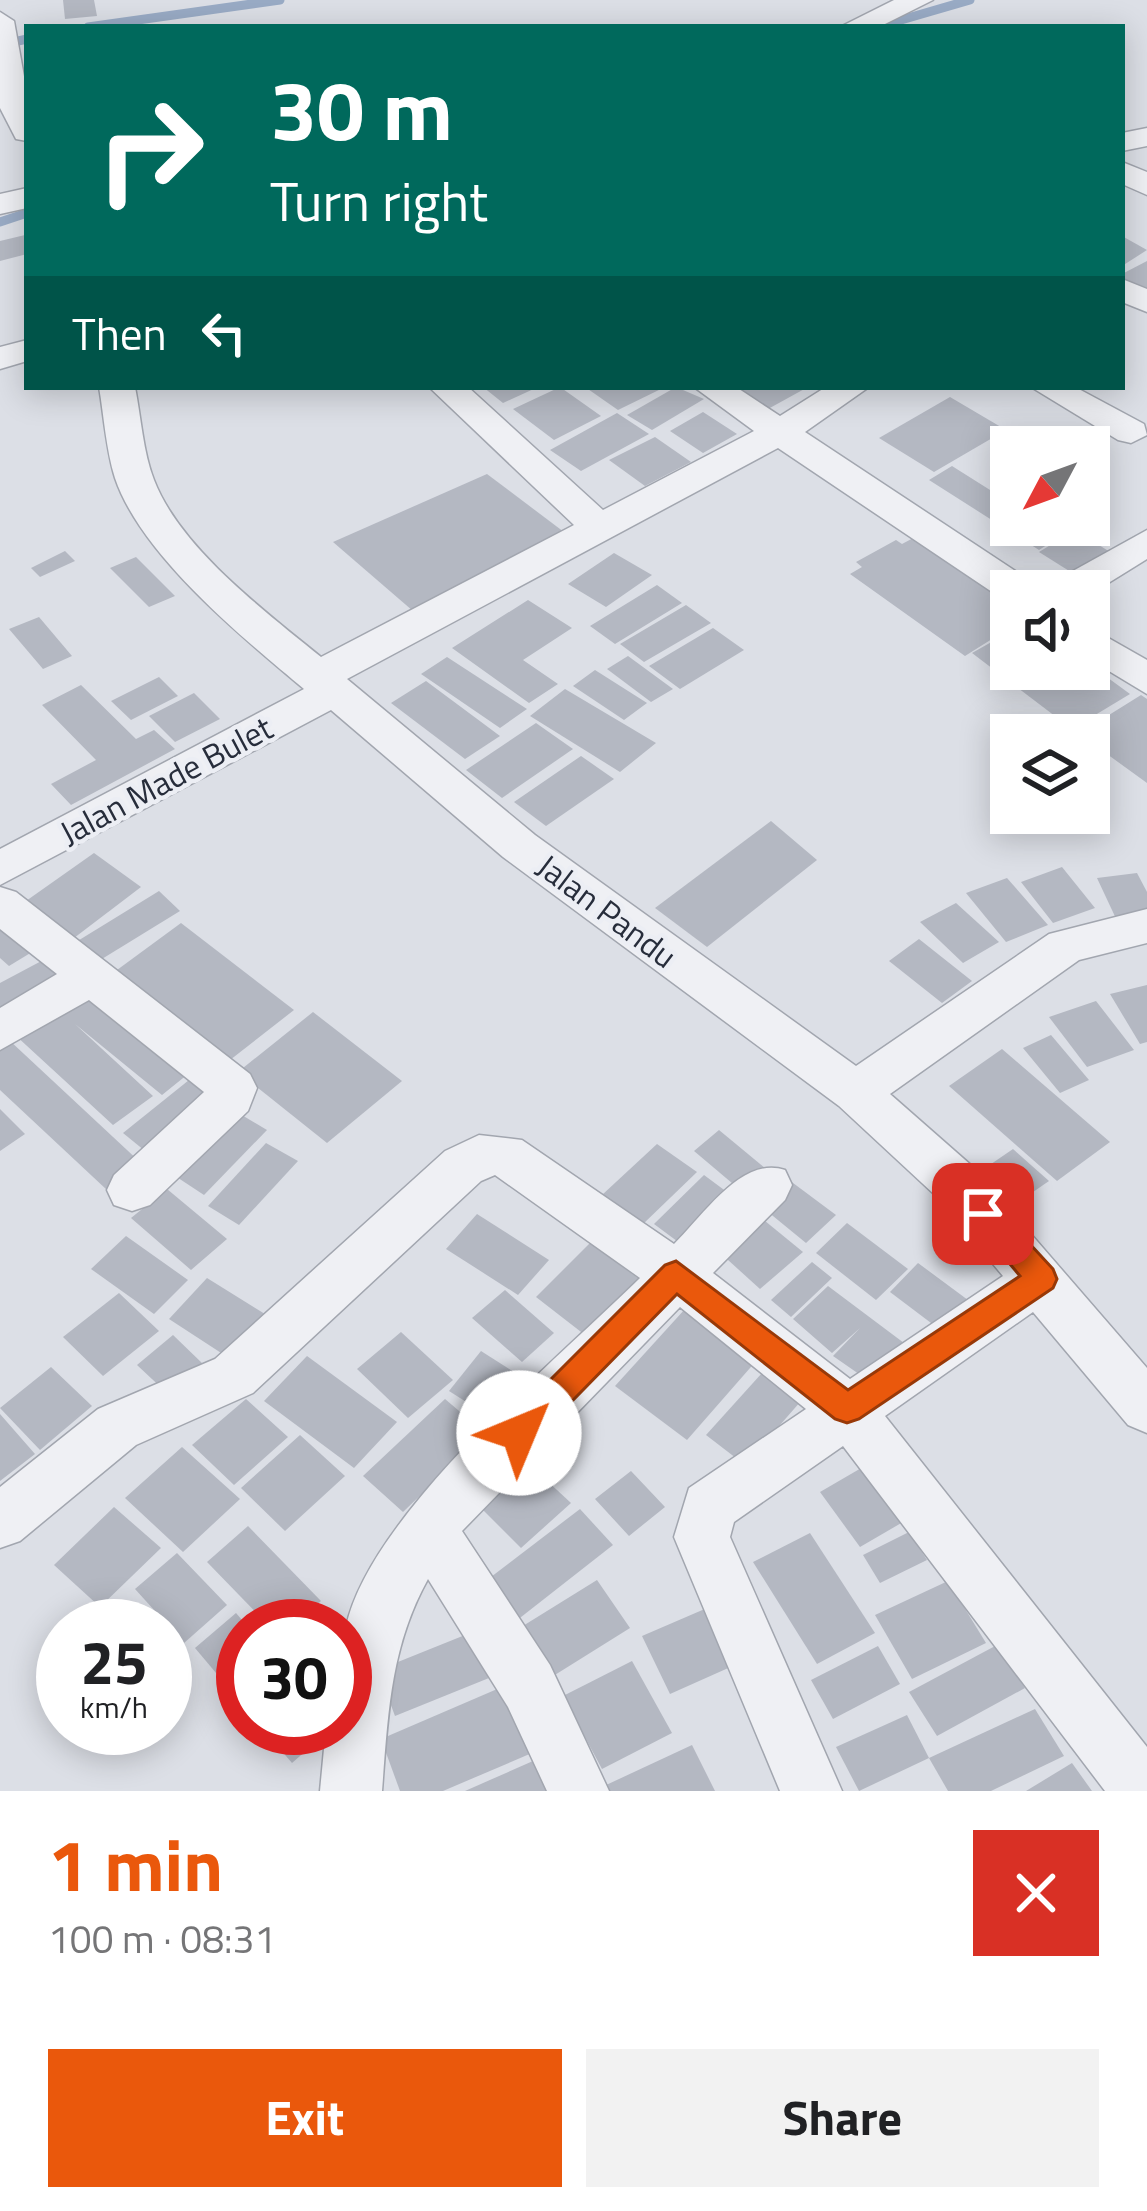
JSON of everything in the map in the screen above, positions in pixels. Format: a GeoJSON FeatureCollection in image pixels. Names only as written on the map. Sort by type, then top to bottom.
{"type":"FeatureCollection","features":[{"type":"Feature","properties":{"kind":"street"},"geometry":{"type":"LineString","coordinates":[[861,24],[919,0]]}},
{"type":"Feature","properties":{"kind":"street"},"geometry":{"type":"LineString","coordinates":[[0,21],[19,119]]}},
{"type":"Feature","properties":{"kind":"street","name":"Jalan Pandu"},"geometry":{"type":"LineString","coordinates":[[126,390],[134,478],[157,523],[238,609],[553,872],[856,1092],[954,1181],[1147,1408]]}},
{"type":"Feature","properties":{"kind":"street"},"geometry":{"type":"LineString","coordinates":[[450,390],[596,525]]}},
{"type":"Feature","properties":{"kind":"street"},"geometry":{"type":"LineString","coordinates":[[717,390],[990,572]]}},
{"type":"Feature","properties":{"kind":"street","name":"Jalan Made Bulet"},"geometry":{"type":"LineString","coordinates":[[0,868],[596,525],[780,432],[846,390]]}},
{"type":"Feature","properties":{"kind":"street"},"geometry":{"type":"LineString","coordinates":[[1054,390],[1131,432]]}},
{"type":"Feature","properties":{"kind":"street"},"geometry":{"type":"LineString","coordinates":[[1101,570],[1147,542]]}},
{"type":"Feature","properties":{"kind":"street"},"geometry":{"type":"LineString","coordinates":[[1110,654],[1147,680]]}},
{"type":"Feature","properties":{"kind":"street"},"geometry":{"type":"LineString","coordinates":[[0,904],[232,1088],[231,1097],[132,1190]]}},
{"type":"Feature","properties":{"kind":"street"},"geometry":{"type":"LineString","coordinates":[[856,1092],[1065,946],[1147,926]]}},
{"type":"Feature","properties":{"kind":"street"},"geometry":{"type":"LineString","coordinates":[[0,1030],[88,977]]}},
{"type":"Feature","properties":{"kind":"street"},"geometry":{"type":"LineString","coordinates":[[0,1522],[117,1427],[234,1376],[479,1155],[511,1157],[676,1274],[847,1408],[1143,1791]]}},
{"type":"Feature","properties":{"kind":"street"},"geometry":{"type":"LineString","coordinates":[[351,1791],[362,1669],[382,1604],[426,1528],[767,1185]]}},
{"type":"Feature","properties":{"kind":"street"},"geometry":{"type":"LineString","coordinates":[[811,1791],[702,1538],[709,1508],[718,1497],[847,1408],[1042,1279]]}},
{"type":"Feature","properties":{"kind":"street"},"geometry":{"type":"LineString","coordinates":[[426,1528],[521,1664],[551,1719],[578,1791]]}},
{"type":"Feature","properties":{"kind":"building"},"geometry":{"type":"Polygon","coordinates":[[[63,0],[94,0],[97,16],[65,19],[63,0]]]}},
{"type":"Feature","properties":{"kind":"building"},"geometry":{"type":"Polygon","coordinates":[[[24,235],[24,255],[0,261],[0,241],[24,235]]]}},
{"type":"Feature","properties":{"kind":"building"},"geometry":{"type":"Polygon","coordinates":[[[1125,238],[1147,250],[1125,264],[1125,238]]]}},
{"type":"Feature","properties":{"kind":"building"},"geometry":{"type":"Polygon","coordinates":[[[1147,261],[1147,295],[1125,283],[1125,272],[1147,261]]]}},
{"type":"Feature","properties":{"kind":"building"},"geometry":{"type":"Polygon","coordinates":[[[487,390],[531,390],[503,403],[487,390]]]}},
{"type":"Feature","properties":{"kind":"building"},"geometry":{"type":"Polygon","coordinates":[[[554,390],[564,390],[601,416],[554,440],[513,409],[554,390]]]}},
{"type":"Feature","properties":{"kind":"building"},"geometry":{"type":"Polygon","coordinates":[[[589,390],[659,390],[618,410],[589,390]]]}},
{"type":"Feature","properties":{"kind":"building"},"geometry":{"type":"Polygon","coordinates":[[[671,390],[704,399],[652,430],[627,415],[671,390]]]}},
{"type":"Feature","properties":{"kind":"building"},"geometry":{"type":"Polygon","coordinates":[[[739,390],[803,390],[768,409],[739,390]]]}},
{"type":"Feature","properties":{"kind":"building"},"geometry":{"type":"Polygon","coordinates":[[[950,397],[999,426],[990,426],[990,439],[934,472],[879,438],[950,397]]]}},
{"type":"Feature","properties":{"kind":"building"},"geometry":{"type":"Polygon","coordinates":[[[703,412],[737,434],[703,453],[670,431],[703,412]]]}},
{"type":"Feature","properties":{"kind":"building"},"geometry":{"type":"Polygon","coordinates":[[[617,413],[649,434],[581,471],[550,450],[617,413]]]}},
{"type":"Feature","properties":{"kind":"building"},"geometry":{"type":"Polygon","coordinates":[[[655,437],[691,462],[645,486],[609,460],[655,437]]]}},
{"type":"Feature","properties":{"kind":"building"},"geometry":{"type":"Polygon","coordinates":[[[952,466],[990,490],[990,519],[929,480],[952,466]]]}},
{"type":"Feature","properties":{"kind":"building"},"geometry":{"type":"Polygon","coordinates":[[[487,474],[564,532],[413,611],[333,542],[487,474]]]}},
{"type":"Feature","properties":{"kind":"building"},"geometry":{"type":"Polygon","coordinates":[[[917,536],[990,586],[990,640],[965,656],[850,574],[862,567],[856,562],[896,540],[902,544],[917,536]]]}},
{"type":"Feature","properties":{"kind":"building"},"geometry":{"type":"Polygon","coordinates":[[[1049,546],[1100,546],[1110,552],[1081,570],[1068,570],[1039,552],[1049,546]]]}},
{"type":"Feature","properties":{"kind":"building"},"geometry":{"type":"Polygon","coordinates":[[[65,551],[75,561],[40,577],[31,568],[65,551]]]}},
{"type":"Feature","properties":{"kind":"building"},"geometry":{"type":"Polygon","coordinates":[[[614,553],[652,575],[606,607],[568,584],[614,553]]]}},
{"type":"Feature","properties":{"kind":"building"},"geometry":{"type":"Polygon","coordinates":[[[136,557],[175,596],[149,607],[110,568],[136,557]]]}},
{"type":"Feature","properties":{"kind":"building"},"geometry":{"type":"Polygon","coordinates":[[[657,585],[682,603],[615,644],[590,626],[657,585]]]}},
{"type":"Feature","properties":{"kind":"building"},"geometry":{"type":"Polygon","coordinates":[[[528,600],[572,628],[523,660],[558,684],[529,703],[452,648],[528,600]]]}},
{"type":"Feature","properties":{"kind":"building"},"geometry":{"type":"Polygon","coordinates":[[[686,605],[711,623],[644,662],[620,644],[686,605]]]}},
{"type":"Feature","properties":{"kind":"building"},"geometry":{"type":"Polygon","coordinates":[[[39,617],[72,656],[43,669],[9,629],[39,617]]]}},
{"type":"Feature","properties":{"kind":"building"},"geometry":{"type":"Polygon","coordinates":[[[713,628],[744,650],[680,689],[649,666],[713,628]]]}},
{"type":"Feature","properties":{"kind":"building"},"geometry":{"type":"Polygon","coordinates":[[[990,643],[990,667],[972,653],[990,643]]]}},
{"type":"Feature","properties":{"kind":"building"},"geometry":{"type":"Polygon","coordinates":[[[628,656],[673,689],[651,702],[607,669],[628,656]]]}},
{"type":"Feature","properties":{"kind":"building"},"geometry":{"type":"Polygon","coordinates":[[[447,657],[527,709],[500,728],[421,674],[447,657]]]}},
{"type":"Feature","properties":{"kind":"building"},"geometry":{"type":"Polygon","coordinates":[[[595,670],[647,703],[624,720],[573,686],[595,670]]]}},
{"type":"Feature","properties":{"kind":"building"},"geometry":{"type":"Polygon","coordinates":[[[159,677],[178,696],[131,720],[111,701],[159,677]]]}},
{"type":"Feature","properties":{"kind":"building"},"geometry":{"type":"Polygon","coordinates":[[[1110,679],[1130,694],[1097,714],[1052,714],[1021,690],[1110,690],[1110,679]]]}},
{"type":"Feature","properties":{"kind":"building"},"geometry":{"type":"Polygon","coordinates":[[[426,681],[500,736],[465,759],[391,703],[426,681]]]}},
{"type":"Feature","properties":{"kind":"building"},"geometry":{"type":"Polygon","coordinates":[[[81,685],[136,739],[154,730],[175,749],[71,805],[51,784],[96,760],[42,705],[81,685]]]}},
{"type":"Feature","properties":{"kind":"building"},"geometry":{"type":"Polygon","coordinates":[[[565,689],[656,743],[620,772],[530,716],[565,689]]]}},
{"type":"Feature","properties":{"kind":"building"},"geometry":{"type":"Polygon","coordinates":[[[194,693],[220,719],[175,742],[149,716],[194,693]]]}},
{"type":"Feature","properties":{"kind":"building"},"geometry":{"type":"Polygon","coordinates":[[[1141,695],[1147,699],[1147,783],[1110,756],[1110,714],[1141,695]]]}},
{"type":"Feature","properties":{"kind":"building"},"geometry":{"type":"Polygon","coordinates":[[[536,723],[573,749],[502,798],[466,770],[536,723]]]}},
{"type":"Feature","properties":{"kind":"building"},"geometry":{"type":"Polygon","coordinates":[[[581,756],[614,779],[546,826],[514,802],[581,756]]]}},
{"type":"Feature","properties":{"kind":"building"},"geometry":{"type":"Polygon","coordinates":[[[771,821],[817,860],[707,947],[655,908],[771,821]]]}},
{"type":"Feature","properties":{"kind":"building"},"geometry":{"type":"Polygon","coordinates":[[[94,853],[141,887],[74,938],[26,901],[94,853]]]}},
{"type":"Feature","properties":{"kind":"building"},"geometry":{"type":"Polygon","coordinates":[[[1062,867],[1095,908],[1053,923],[1021,882],[1062,867]]]}},
{"type":"Feature","properties":{"kind":"building"},"geometry":{"type":"Polygon","coordinates":[[[1137,873],[1147,892],[1147,921],[1119,925],[1097,878],[1137,873]]]}},
{"type":"Feature","properties":{"kind":"building"},"geometry":{"type":"Polygon","coordinates":[[[1007,878],[1048,925],[1006,942],[966,893],[1007,878]]]}},
{"type":"Feature","properties":{"kind":"building"},"geometry":{"type":"Polygon","coordinates":[[[159,891],[180,911],[97,962],[76,942],[159,891]]]}},
{"type":"Feature","properties":{"kind":"building"},"geometry":{"type":"Polygon","coordinates":[[[956,903],[999,942],[963,963],[920,922],[956,903]]]}},
{"type":"Feature","properties":{"kind":"building"},"geometry":{"type":"Polygon","coordinates":[[[0,923],[32,952],[9,966],[0,958],[0,923]]]}},
{"type":"Feature","properties":{"kind":"building"},"geometry":{"type":"Polygon","coordinates":[[[181,923],[294,1010],[230,1060],[117,970],[181,923]]]}},
{"type":"Feature","properties":{"kind":"building"},"geometry":{"type":"Polygon","coordinates":[[[919,939],[972,981],[942,1003],[889,961],[919,939]]]}},
{"type":"Feature","properties":{"kind":"building"},"geometry":{"type":"Polygon","coordinates":[[[47,958],[68,984],[0,1021],[0,983],[47,958]]]}},
{"type":"Feature","properties":{"kind":"building"},"geometry":{"type":"Polygon","coordinates":[[[1147,985],[1147,1042],[1140,1044],[1110,994],[1147,985]]]}},
{"type":"Feature","properties":{"kind":"building"},"geometry":{"type":"Polygon","coordinates":[[[79,988],[188,1074],[162,1095],[75,1024],[153,1096],[113,1125],[14,1034],[79,988]]]}},
{"type":"Feature","properties":{"kind":"building"},"geometry":{"type":"Polygon","coordinates":[[[1096,1001],[1134,1050],[1087,1067],[1049,1017],[1096,1001]]]}},
{"type":"Feature","properties":{"kind":"building"},"geometry":{"type":"Polygon","coordinates":[[[313,1012],[402,1081],[327,1143],[238,1072],[313,1012]]]}},
{"type":"Feature","properties":{"kind":"building"},"geometry":{"type":"Polygon","coordinates":[[[1051,1035],[1089,1080],[1060,1093],[1023,1048],[1051,1035]]]}},
{"type":"Feature","properties":{"kind":"building"},"geometry":{"type":"Polygon","coordinates":[[[9,1040],[142,1164],[107,1190],[0,1090],[0,1047],[9,1040]]]}},
{"type":"Feature","properties":{"kind":"building"},"geometry":{"type":"Polygon","coordinates":[[[1002,1049],[1110,1142],[1057,1181],[949,1086],[1002,1049]]]}},
{"type":"Feature","properties":{"kind":"building"},"geometry":{"type":"Polygon","coordinates":[[[194,1076],[222,1097],[150,1155],[123,1133],[194,1076]]]}},
{"type":"Feature","properties":{"kind":"building"},"geometry":{"type":"Polygon","coordinates":[[[225,1105],[267,1130],[204,1195],[163,1168],[225,1105]]]}},
{"type":"Feature","properties":{"kind":"building"},"geometry":{"type":"Polygon","coordinates":[[[0,1109],[25,1134],[0,1151],[0,1109]]]}},
{"type":"Feature","properties":{"kind":"building"},"geometry":{"type":"Polygon","coordinates":[[[719,1130],[771,1173],[745,1194],[694,1151],[719,1130]]]}},
{"type":"Feature","properties":{"kind":"building"},"geometry":{"type":"Polygon","coordinates":[[[266,1143],[298,1161],[239,1225],[208,1206],[266,1143]]]}},
{"type":"Feature","properties":{"kind":"building"},"geometry":{"type":"Polygon","coordinates":[[[657,1144],[697,1172],[642,1225],[602,1195],[657,1144]]]}},
{"type":"Feature","properties":{"kind":"building"},"geometry":{"type":"Polygon","coordinates":[[[1013,1149],[1049,1181],[1010,1208],[975,1175],[1013,1149]]]}},
{"type":"Feature","properties":{"kind":"building"},"geometry":{"type":"Polygon","coordinates":[[[704,1175],[739,1201],[689,1250],[654,1224],[704,1175]]]}},
{"type":"Feature","properties":{"kind":"building"},"geometry":{"type":"Polygon","coordinates":[[[785,1177],[836,1215],[806,1243],[757,1203],[785,1177]]]}},
{"type":"Feature","properties":{"kind":"building"},"geometry":{"type":"Polygon","coordinates":[[[167,1189],[227,1239],[191,1270],[131,1218],[167,1189]]]}},
{"type":"Feature","properties":{"kind":"building"},"geometry":{"type":"Polygon","coordinates":[[[477,1214],[549,1260],[518,1295],[446,1249],[477,1214]]]}},
{"type":"Feature","properties":{"kind":"building"},"geometry":{"type":"Polygon","coordinates":[[[759,1216],[803,1252],[760,1289],[717,1250],[759,1216]]]}},
{"type":"Feature","properties":{"kind":"building"},"geometry":{"type":"Polygon","coordinates":[[[847,1223],[908,1269],[876,1300],[816,1253],[847,1223]]]}},
{"type":"Feature","properties":{"kind":"building"},"geometry":{"type":"Polygon","coordinates":[[[126,1236],[188,1280],[154,1314],[91,1269],[126,1236]]]}},
{"type":"Feature","properties":{"kind":"building"},"geometry":{"type":"Polygon","coordinates":[[[590,1243],[639,1279],[585,1335],[536,1297],[590,1243]]]}},
{"type":"Feature","properties":{"kind":"building"},"geometry":{"type":"Polygon","coordinates":[[[812,1262],[832,1278],[791,1317],[771,1300],[812,1262]]]}},
{"type":"Feature","properties":{"kind":"building"},"geometry":{"type":"Polygon","coordinates":[[[918,1263],[972,1303],[943,1332],[890,1292],[918,1263]]]}},
{"type":"Feature","properties":{"kind":"building"},"geometry":{"type":"Polygon","coordinates":[[[207,1278],[273,1319],[235,1362],[169,1319],[207,1278]]]}},
{"type":"Feature","properties":{"kind":"building"},"geometry":{"type":"Polygon","coordinates":[[[828,1286],[908,1346],[869,1381],[833,1356],[860,1328],[832,1353],[793,1319],[828,1286]]]}},
{"type":"Feature","properties":{"kind":"building"},"geometry":{"type":"Polygon","coordinates":[[[505,1290],[554,1333],[522,1362],[472,1318],[505,1290]]]}},
{"type":"Feature","properties":{"kind":"building"},"geometry":{"type":"Polygon","coordinates":[[[119,1293],[159,1331],[103,1376],[63,1337],[119,1293]]]}},
{"type":"Feature","properties":{"kind":"building"},"geometry":{"type":"Polygon","coordinates":[[[685,1309],[757,1360],[687,1440],[615,1386],[685,1309]]]}},
{"type":"Feature","properties":{"kind":"building"},"geometry":{"type":"Polygon","coordinates":[[[401,1332],[453,1380],[408,1418],[357,1369],[401,1332]]]}},
{"type":"Feature","properties":{"kind":"building"},"geometry":{"type":"Polygon","coordinates":[[[173,1335],[203,1364],[168,1394],[137,1365],[173,1335]]]}},
{"type":"Feature","properties":{"kind":"building"},"geometry":{"type":"Polygon","coordinates":[[[481,1351],[533,1384],[501,1424],[449,1391],[481,1351]]]}},
{"type":"Feature","properties":{"kind":"building"},"geometry":{"type":"Polygon","coordinates":[[[307,1356],[397,1422],[354,1468],[264,1401],[307,1356]]]}},
{"type":"Feature","properties":{"kind":"building"},"geometry":{"type":"Polygon","coordinates":[[[51,1367],[92,1406],[40,1450],[0,1408],[51,1367]]]}},
{"type":"Feature","properties":{"kind":"building"},"geometry":{"type":"Polygon","coordinates":[[[762,1373],[801,1401],[745,1465],[706,1435],[762,1373]]]}},
{"type":"Feature","properties":{"kind":"building"},"geometry":{"type":"Polygon","coordinates":[[[246,1399],[288,1437],[234,1485],[192,1445],[246,1399]]]}},
{"type":"Feature","properties":{"kind":"building"},"geometry":{"type":"Polygon","coordinates":[[[445,1399],[485,1433],[403,1512],[363,1476],[445,1399]]]}},
{"type":"Feature","properties":{"kind":"building"},"geometry":{"type":"Polygon","coordinates":[[[0,1414],[35,1454],[0,1481],[0,1414]]]}},
{"type":"Feature","properties":{"kind":"building"},"geometry":{"type":"Polygon","coordinates":[[[300,1435],[345,1476],[285,1531],[241,1488],[300,1435]]]}},
{"type":"Feature","properties":{"kind":"building"},"geometry":{"type":"Polygon","coordinates":[[[182,1447],[240,1499],[183,1552],[125,1498],[182,1447]]]}},
{"type":"Feature","properties":{"kind":"building"},"geometry":{"type":"Polygon","coordinates":[[[530,1465],[571,1503],[521,1548],[481,1508],[530,1465]]]}},
{"type":"Feature","properties":{"kind":"building"},"geometry":{"type":"Polygon","coordinates":[[[863,1467],[903,1522],[860,1547],[820,1492],[863,1467]]]}},
{"type":"Feature","properties":{"kind":"building"},"geometry":{"type":"Polygon","coordinates":[[[631,1471],[665,1507],[629,1536],[595,1499],[631,1471]]]}},
{"type":"Feature","properties":{"kind":"building"},"geometry":{"type":"Polygon","coordinates":[[[114,1507],[161,1548],[108,1599],[91,1599],[54,1565],[114,1507]]]}},
{"type":"Feature","properties":{"kind":"building"},"geometry":{"type":"Polygon","coordinates":[[[580,1509],[613,1545],[516,1621],[483,1583],[580,1509]]]}},
{"type":"Feature","properties":{"kind":"building"},"geometry":{"type":"Polygon","coordinates":[[[248,1526],[319,1599],[243,1599],[207,1562],[248,1526]]]}},
{"type":"Feature","properties":{"kind":"building"},"geometry":{"type":"Polygon","coordinates":[[[909,1532],[927,1560],[880,1583],[863,1555],[909,1532]]]}},
{"type":"Feature","properties":{"kind":"building"},"geometry":{"type":"Polygon","coordinates":[[[810,1533],[875,1633],[817,1664],[753,1562],[810,1533]]]}},
{"type":"Feature","properties":{"kind":"building"},"geometry":{"type":"Polygon","coordinates":[[[177,1553],[221,1599],[216,1599],[216,1615],[192,1636],[192,1599],[144,1599],[135,1589],[177,1553]]]}},
{"type":"Feature","properties":{"kind":"building"},"geometry":{"type":"Polygon","coordinates":[[[597,1580],[630,1628],[550,1678],[518,1629],[597,1580]]]}},
{"type":"Feature","properties":{"kind":"building"},"geometry":{"type":"Polygon","coordinates":[[[948,1581],[986,1643],[912,1679],[875,1615],[948,1581]]]}},
{"type":"Feature","properties":{"kind":"building"},"geometry":{"type":"Polygon","coordinates":[[[707,1608],[735,1665],[670,1694],[642,1636],[707,1608]]]}},
{"type":"Feature","properties":{"kind":"building"},"geometry":{"type":"Polygon","coordinates":[[[216,1630],[216,1673],[195,1648],[216,1630]]]}},
{"type":"Feature","properties":{"kind":"building"},"geometry":{"type":"Polygon","coordinates":[[[470,1633],[489,1678],[395,1716],[378,1670],[470,1633]]]}},
{"type":"Feature","properties":{"kind":"building"},"geometry":{"type":"Polygon","coordinates":[[[997,1645],[1025,1688],[937,1736],[909,1692],[997,1645]]]}},
{"type":"Feature","properties":{"kind":"building"},"geometry":{"type":"Polygon","coordinates":[[[878,1646],[900,1684],[833,1719],[811,1680],[878,1646]]]}},
{"type":"Feature","properties":{"kind":"building"},"geometry":{"type":"Polygon","coordinates":[[[632,1661],[672,1733],[602,1769],[563,1696],[632,1661]]]}},
{"type":"Feature","properties":{"kind":"building"},"geometry":{"type":"Polygon","coordinates":[[[511,1683],[539,1750],[443,1791],[400,1791],[381,1739],[511,1683]]]}},
{"type":"Feature","properties":{"kind":"building"},"geometry":{"type":"Polygon","coordinates":[[[1035,1709],[1064,1756],[991,1791],[948,1791],[929,1758],[1035,1709]]]}},
{"type":"Feature","properties":{"kind":"building"},"geometry":{"type":"Polygon","coordinates":[[[907,1715],[929,1758],[859,1791],[836,1747],[907,1715]]]}},
{"type":"Feature","properties":{"kind":"building"},"geometry":{"type":"Polygon","coordinates":[[[692,1745],[715,1791],[606,1791],[604,1786],[692,1745]]]}},
{"type":"Feature","properties":{"kind":"building"},"geometry":{"type":"Polygon","coordinates":[[[533,1761],[546,1791],[465,1791],[533,1761]]]}},
{"type":"Feature","properties":{"kind":"building"},"geometry":{"type":"Polygon","coordinates":[[[1072,1763],[1092,1791],[1026,1791],[1072,1763]]]}},
{"type":"Feature","properties":{"kind":"waterway"},"geometry":{"type":"LineString","coordinates":[[109,24],[280,0]]}},
{"type":"Feature","properties":{"kind":"waterway"},"geometry":{"type":"LineString","coordinates":[[887,24],[970,0]]}},
{"type":"Feature","properties":{"kind":"waterway"},"geometry":{"type":"LineString","coordinates":[[0,45],[24,40]]}},
{"type":"Feature","properties":{"kind":"waterway"},"geometry":{"type":"LineString","coordinates":[[0,222],[24,214]]}},
{"type":"Feature","properties":{"kind":"route"},"geometry":{"type":"LineString","coordinates":[[519,1433],[676,1274],[847,1408],[1042,1279],[983,1214]]}}]}
